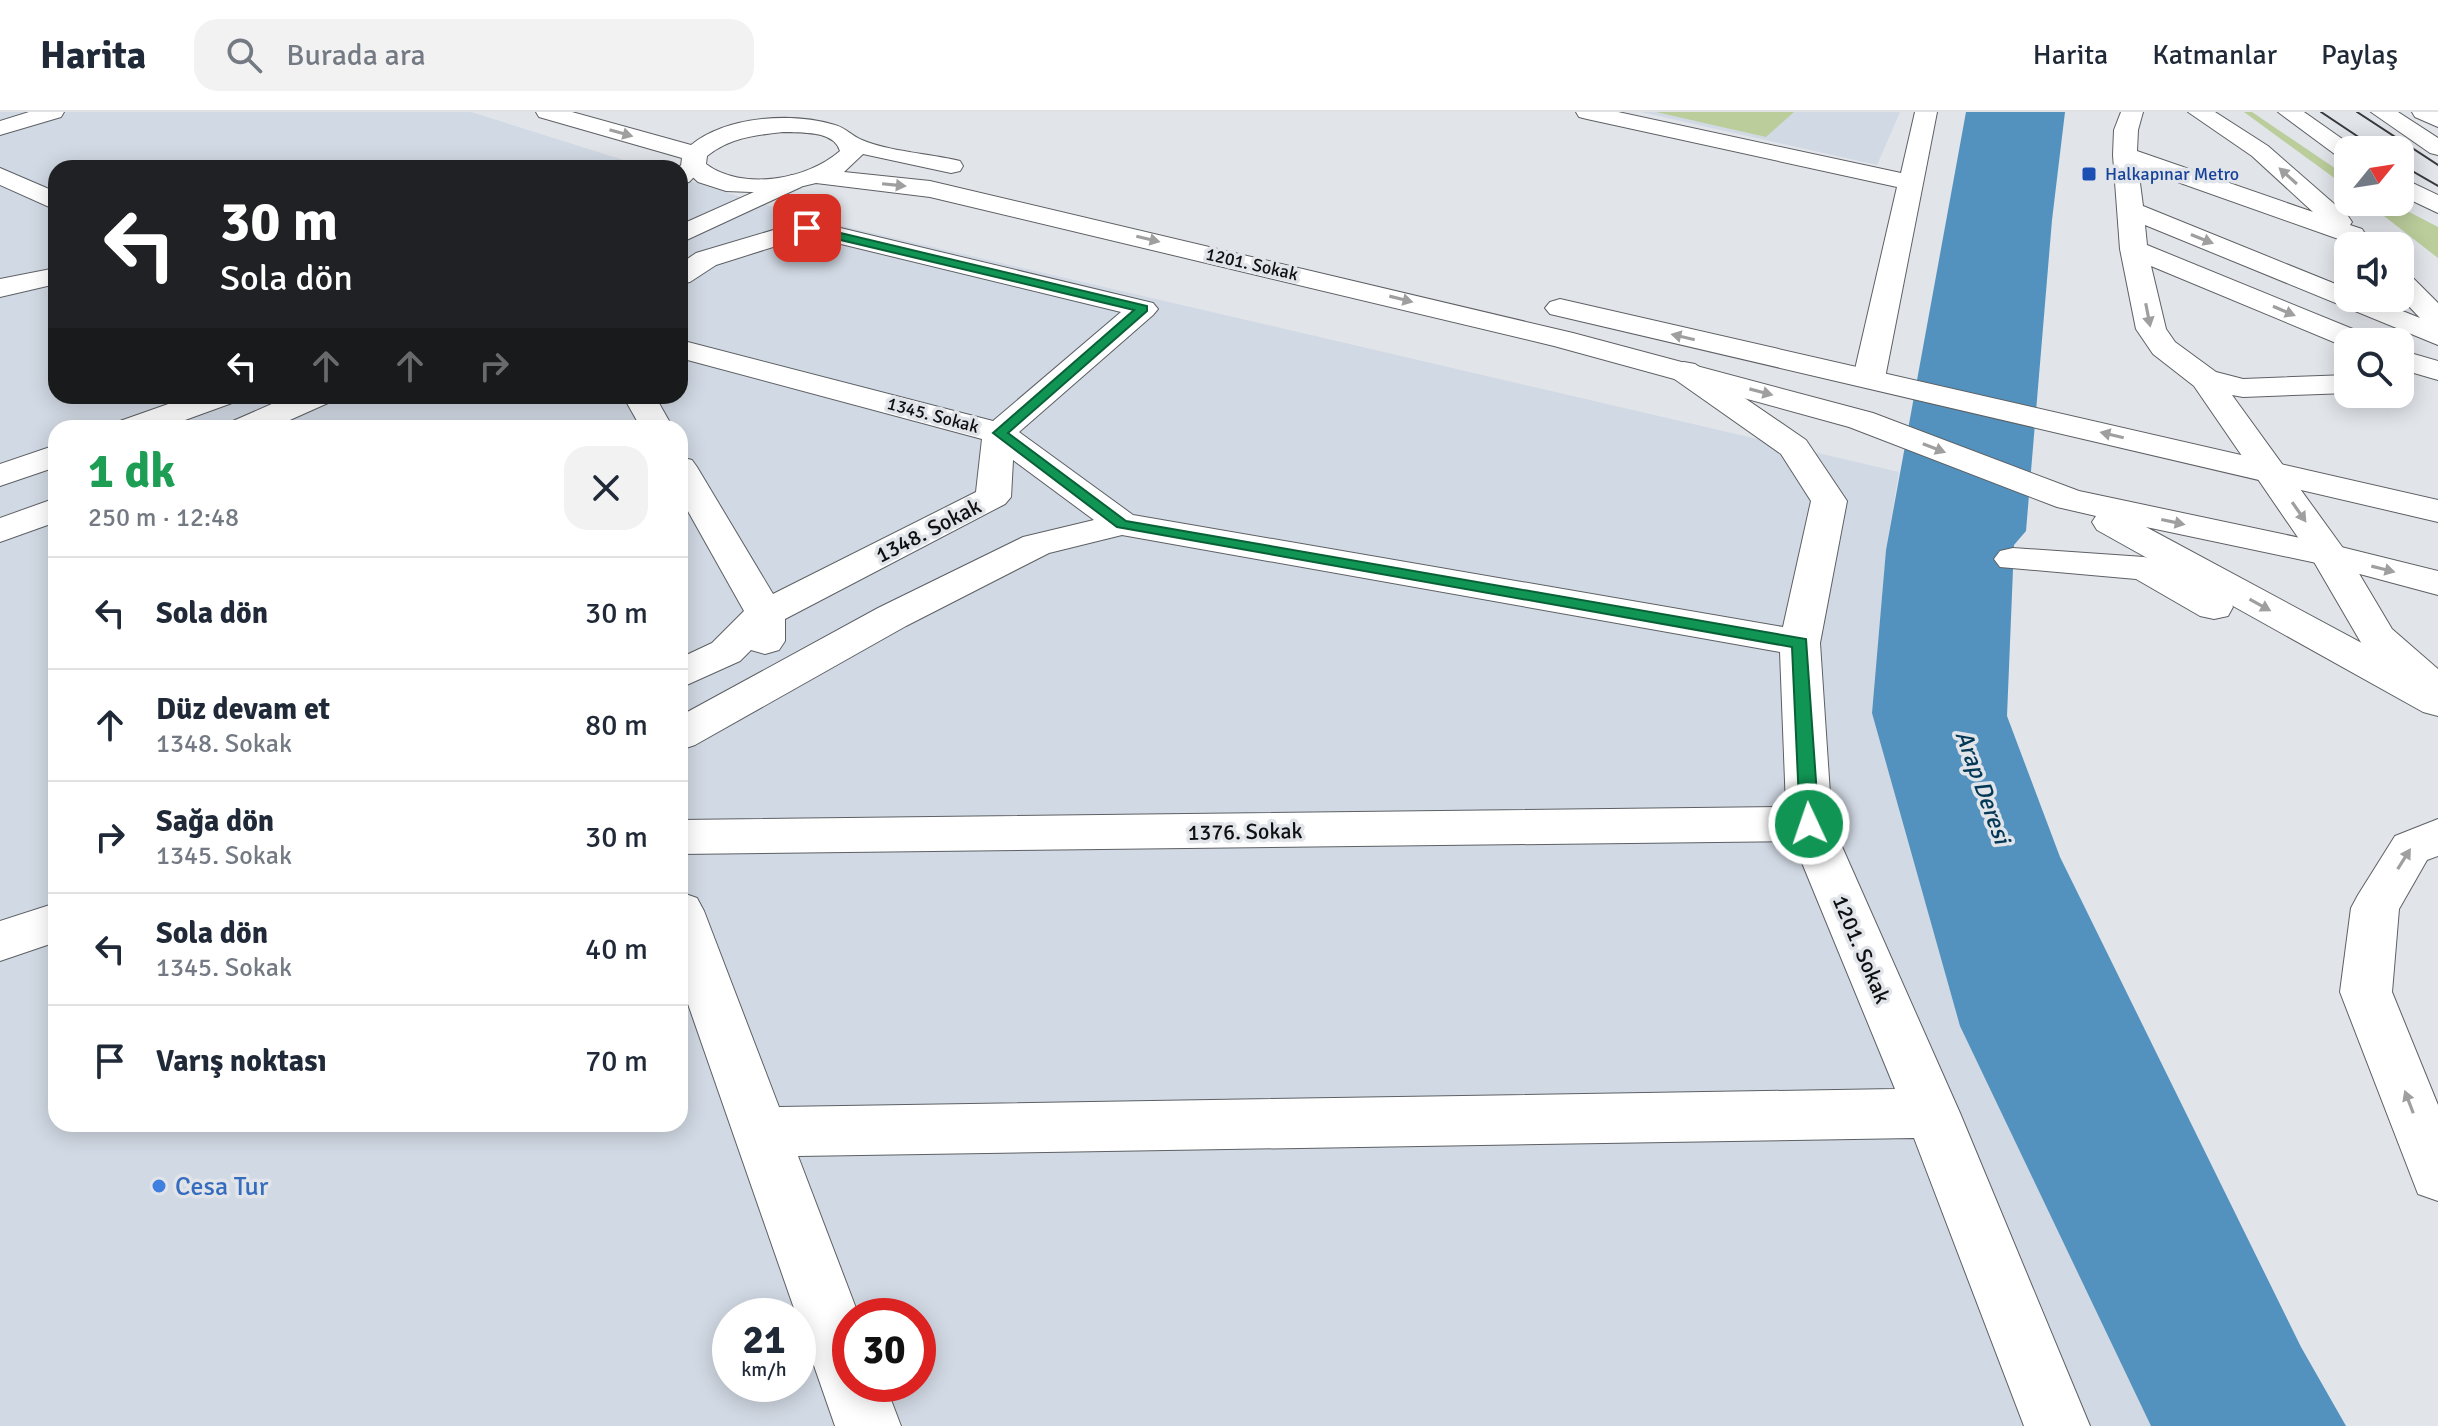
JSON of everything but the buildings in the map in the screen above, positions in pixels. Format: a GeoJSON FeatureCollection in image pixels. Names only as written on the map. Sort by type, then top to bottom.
{"type":"FeatureCollection","features":[{"type":"Feature","properties":{"kind":"street"},"geometry":{"type":"LineString","coordinates":[[0,128],[53,112]]}},
{"type":"Feature","properties":{"kind":"street","name":"1201. Sokak"},"geometry":{"type":"LineString","coordinates":[[547,112],[673,160]]}},
{"type":"Feature","properties":{"kind":"street"},"geometry":{"type":"LineString","coordinates":[[716,112],[757,128]]}},
{"type":"Feature","properties":{"kind":"street"},"geometry":{"type":"LineString","coordinates":[[1587,112],[1911,183]]}},
{"type":"Feature","properties":{"kind":"street"},"geometry":{"type":"LineString","coordinates":[[1869,378],[1926,112]]}},
{"type":"Feature","properties":{"kind":"street"},"geometry":{"type":"LineString","coordinates":[[2199,112],[2251,145],[2350,232]]}},
{"type":"Feature","properties":{"kind":"street"},"geometry":{"type":"LineString","coordinates":[[2289,112],[2334,144]]}},
{"type":"Feature","properties":{"kind":"street"},"geometry":{"type":"LineString","coordinates":[[2382,112],[2435,137]]}},
{"type":"Feature","properties":{"kind":"street"},"geometry":{"type":"LineString","coordinates":[[2423,112],[2435,137]]}},
{"type":"Feature","properties":{"kind":"street"},"geometry":{"type":"LineString","coordinates":[[2251,145],[2201,124],[2146,117],[2125,155],[2134,249],[2151,329],[2164,348],[2205,379],[2329,555],[2377,637],[2438,692]]}},
{"type":"Feature","properties":{"kind":"street"},"geometry":{"type":"LineString","coordinates":[[689,166],[718,138],[757,128],[808,126],[829,129],[844,136],[852,145],[983,172]]}},
{"type":"Feature","properties":{"kind":"street"},"geometry":{"type":"LineString","coordinates":[[688,231],[846,161],[852,153],[852,145]]}},
{"type":"Feature","properties":{"kind":"street"},"geometry":{"type":"LineString","coordinates":[[2125,155],[2337,232]]}},
{"type":"Feature","properties":{"kind":"street","name":"1201. Sokak"},"geometry":{"type":"LineString","coordinates":[[689,166],[701,175],[728,183],[764,185],[804,179],[945,192],[1326,281],[1684,371],[1861,420],[2069,500],[2329,555],[2438,583]]}},
{"type":"Feature","properties":{"kind":"street"},"geometry":{"type":"LineString","coordinates":[[0,175],[48,198]]}},
{"type":"Feature","properties":{"kind":"street"},"geometry":{"type":"LineString","coordinates":[[2414,192],[2438,205]]}},
{"type":"Feature","properties":{"kind":"street"},"geometry":{"type":"LineString","coordinates":[[2129,197],[2185,205]]}},
{"type":"Feature","properties":{"kind":"street"},"geometry":{"type":"LineString","coordinates":[[2129,197],[2438,336]]}},
{"type":"Feature","properties":{"kind":"street","name":"1345. Sokak"},"geometry":{"type":"LineString","coordinates":[[688,271],[706,259],[807,228],[1143,309],[999,433],[688,351]]}},
{"type":"Feature","properties":{"kind":"street"},"geometry":{"type":"LineString","coordinates":[[2134,249],[2334,332]]}},
{"type":"Feature","properties":{"kind":"street"},"geometry":{"type":"LineString","coordinates":[[0,288],[48,278]]}},
{"type":"Feature","properties":{"kind":"street"},"geometry":{"type":"LineString","coordinates":[[2414,297],[2438,320]]}},
{"type":"Feature","properties":{"kind":"street"},"geometry":{"type":"LineString","coordinates":[[1540,304],[2438,511]]}},
{"type":"Feature","properties":{"kind":"street"},"geometry":{"type":"LineString","coordinates":[[2414,365],[2438,374]]}},
{"type":"Feature","properties":{"kind":"street","name":"1201. Sokak"},"geometry":{"type":"LineString","coordinates":[[1684,371],[1794,447],[1829,501],[1800,643],[1809,824],[1932,1113],[2057,1426]]}},
{"type":"Feature","properties":{"kind":"street"},"geometry":{"type":"LineString","coordinates":[[2414,378],[2438,374]]}},
{"type":"Feature","properties":{"kind":"street"},"geometry":{"type":"LineString","coordinates":[[2205,379],[2243,388],[2334,385]]}},
{"type":"Feature","properties":{"kind":"street"},"geometry":{"type":"LineString","coordinates":[[154,420],[199,404]]}},
{"type":"Feature","properties":{"kind":"street"},"geometry":{"type":"LineString","coordinates":[[263,420],[299,404]]}},
{"type":"Feature","properties":{"kind":"street"},"geometry":{"type":"LineString","coordinates":[[999,433],[1122,524]]}},
{"type":"Feature","properties":{"kind":"street","name":"1348. Sokak"},"geometry":{"type":"LineString","coordinates":[[688,671],[726,652],[765,613],[993,497],[999,433]]}},
{"type":"Feature","properties":{"kind":"street"},"geometry":{"type":"LineString","coordinates":[[0,476],[48,458]]}},
{"type":"Feature","properties":{"kind":"street"},"geometry":{"type":"LineString","coordinates":[[688,481],[765,613],[765,688]]}},
{"type":"Feature","properties":{"kind":"street"},"geometry":{"type":"LineString","coordinates":[[2069,500],[2438,702]]}},
{"type":"Feature","properties":{"kind":"street"},"geometry":{"type":"LineString","coordinates":[[0,531],[48,512]]}},
{"type":"Feature","properties":{"kind":"street"},"geometry":{"type":"LineString","coordinates":[[688,731],[892,617],[1036,545],[1122,524],[1800,643]]}},
{"type":"Feature","properties":{"kind":"street"},"geometry":{"type":"LineString","coordinates":[[2013,559],[2144,568],[2214,607]]}},
{"type":"Feature","properties":{"kind":"street","name":"1376. Sokak"},"geometry":{"type":"LineString","coordinates":[[688,837],[1809,824]]}},
{"type":"Feature","properties":{"kind":"street"},"geometry":{"type":"LineString","coordinates":[[2438,836],[2411,848],[2375,908],[2366,992],[2438,1175]]}},
{"type":"Feature","properties":{"kind":"street"},"geometry":{"type":"LineString","coordinates":[[0,941],[48,925]]}},
{"type":"Feature","properties":{"kind":"street"},"geometry":{"type":"LineString","coordinates":[[688,933],[832,1327]]}},
{"type":"Feature","properties":{"kind":"street"},"geometry":{"type":"LineString","coordinates":[[762,1132],[1932,1113]]}},
{"type":"Feature","properties":{"kind":"street"},"geometry":{"type":"LineString","coordinates":[[859,1402],[868,1426]]}},
{"type":"Feature","properties":{"kind":"shaded area"},"geometry":{"type":"Polygon","coordinates":[[[0,112],[471,112],[624,160],[48,160],[48,404],[688,404],[688,180],[808,218],[1899,472],[1886,550],[1872,713],[2120,1359],[2151,1426],[0,1426],[0,112]]]}},
{"type":"Feature","properties":{"kind":"shaded area"},"geometry":{"type":"Polygon","coordinates":[[[1641,112],[1900,112],[1877,165],[1641,112]]]}},
{"type":"Feature","properties":{"kind":"green space"},"geometry":{"type":"Polygon","coordinates":[[[1656,112],[1794,112],[1766,137],[1656,112]]]}},
{"type":"Feature","properties":{"kind":"green space"},"geometry":{"type":"Polygon","coordinates":[[[2244,112],[2252,112],[2334,168],[2334,178],[2244,112]]]}},
{"type":"Feature","properties":{"kind":"green space"},"geometry":{"type":"Polygon","coordinates":[[[2414,214],[2438,227],[2438,258],[2414,239],[2414,232],[2405,232],[2384,216],[2414,214]]]}},
{"type":"Feature","properties":{"kind":"water","name":"Arap Deresi"},"geometry":{"type":"Polygon","coordinates":[[[1966,112],[2065,112],[2052,220],[2026,531],[2014,545],[2007,716],[2060,857],[2301,1347],[2346,1426],[2151,1426],[1960,1026],[1872,713],[1886,550],[1966,112]]]}},
{"type":"Feature","properties":{"kind":"tram line"},"geometry":{"type":"LineString","coordinates":[[2321,112],[2357,136]]}},
{"type":"Feature","properties":{"kind":"tram line"},"geometry":{"type":"LineString","coordinates":[[2357,112],[2438,165]]}},
{"type":"Feature","properties":{"kind":"tram line"},"geometry":{"type":"LineString","coordinates":[[2414,172],[2438,186]]}},
{"type":"Feature","properties":{"kind":"place","name":"Halkapınar Metro"},"geometry":{"type":"Point","coordinates":[2089,174]}},
{"type":"Feature","properties":{"kind":"place","name":"Cesa Tur"},"geometry":{"type":"Point","coordinates":[159,1186]}},
{"type":"Feature","properties":{"kind":"route"},"geometry":{"type":"LineString","coordinates":[[807,228],[1143,309],[999,433],[1122,524],[1800,643],[1809,824]]}}]}
